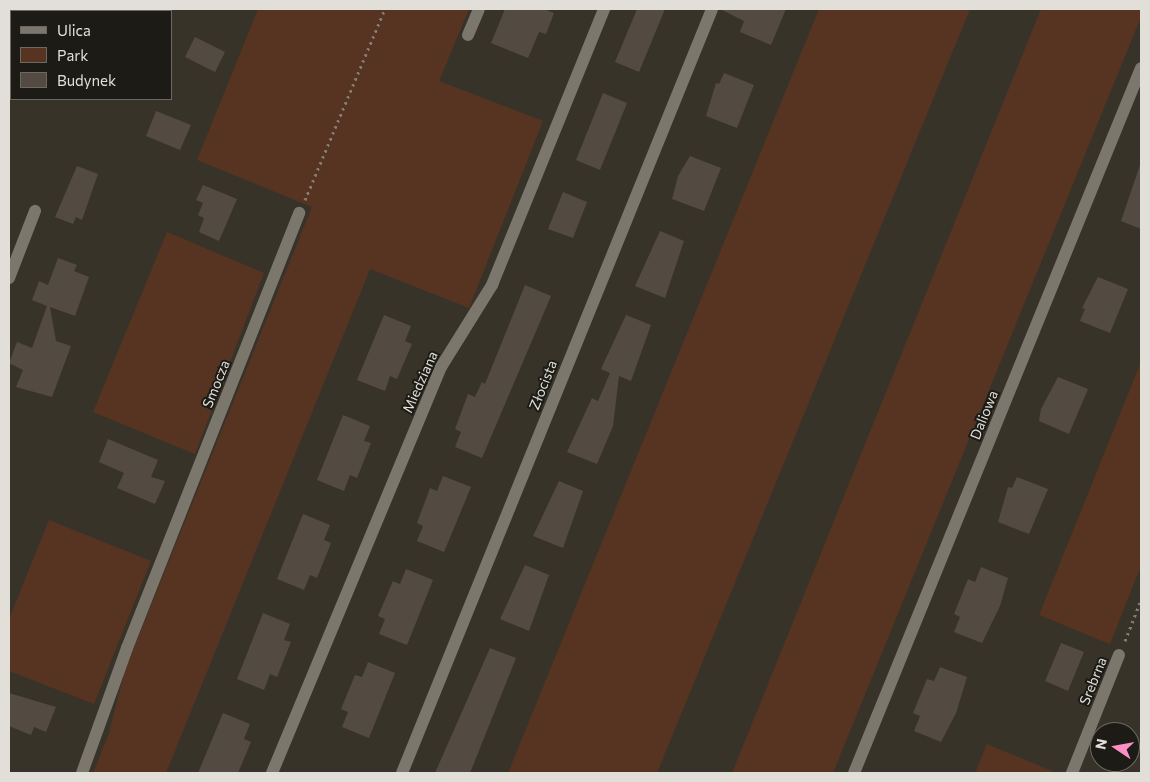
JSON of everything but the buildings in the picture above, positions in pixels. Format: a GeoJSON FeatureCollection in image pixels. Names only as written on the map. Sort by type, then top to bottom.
{"type":"FeatureCollection","features":[{"type":"Feature","properties":{"kind":"street"},"geometry":{"type":"LineString","coordinates":[[468,35],[479,9]]}},
{"type":"Feature","properties":{"kind":"street","name":"Miedziana"},"geometry":{"type":"LineString","coordinates":[[272,773],[441,367],[492,285],[604,9]]}},
{"type":"Feature","properties":{"kind":"street","name":"Złocista"},"geometry":{"type":"LineString","coordinates":[[402,773],[712,9]]}},
{"type":"Feature","properties":{"kind":"street","name":"Daliowa"},"geometry":{"type":"LineString","coordinates":[[854,773],[1141,68]]}},
{"type":"Feature","properties":{"kind":"street"},"geometry":{"type":"LineString","coordinates":[[9,278],[35,211]]}},
{"type":"Feature","properties":{"kind":"street","name":"Smocza"},"geometry":{"type":"LineString","coordinates":[[82,773],[127,648],[299,212]]}},
{"type":"Feature","properties":{"kind":"street","name":"Srebrna"},"geometry":{"type":"LineString","coordinates":[[1072,773],[1119,655]]}},
{"type":"Feature","properties":{"kind":"path"},"geometry":{"type":"LineString","coordinates":[[299,212],[385,9]]}},
{"type":"Feature","properties":{"kind":"path","name":"Srebrna"},"geometry":{"type":"LineString","coordinates":[[1119,655],[1141,600]]}},
{"type":"Feature","properties":{"kind":"green space"},"geometry":{"type":"Polygon","coordinates":[[[258,9],[469,9],[439,81],[543,121],[469,308],[370,269],[166,773],[93,773],[109,733],[125,670],[312,207],[197,160],[258,9]]]}},
{"type":"Feature","properties":{"kind":"green space"},"geometry":{"type":"Polygon","coordinates":[[[819,9],[970,9],[657,773],[508,773],[819,9]]]}},
{"type":"Feature","properties":{"kind":"green space"},"geometry":{"type":"Polygon","coordinates":[[[1041,9],[1141,9],[1141,17],[833,773],[732,773],[1041,9]]]}},
{"type":"Feature","properties":{"kind":"green space"},"geometry":{"type":"Polygon","coordinates":[[[167,232],[264,273],[195,454],[93,412],[167,232]]]}},
{"type":"Feature","properties":{"kind":"green space"},"geometry":{"type":"Polygon","coordinates":[[[1141,362],[1141,566],[1110,644],[1039,615],[1141,362]]]}},
{"type":"Feature","properties":{"kind":"green space"},"geometry":{"type":"Polygon","coordinates":[[[49,520],[151,561],[94,704],[9,671],[9,619],[49,520]]]}},
{"type":"Feature","properties":{"kind":"green space"},"geometry":{"type":"Polygon","coordinates":[[[987,744],[1057,773],[975,773],[987,744]]]}}]}
